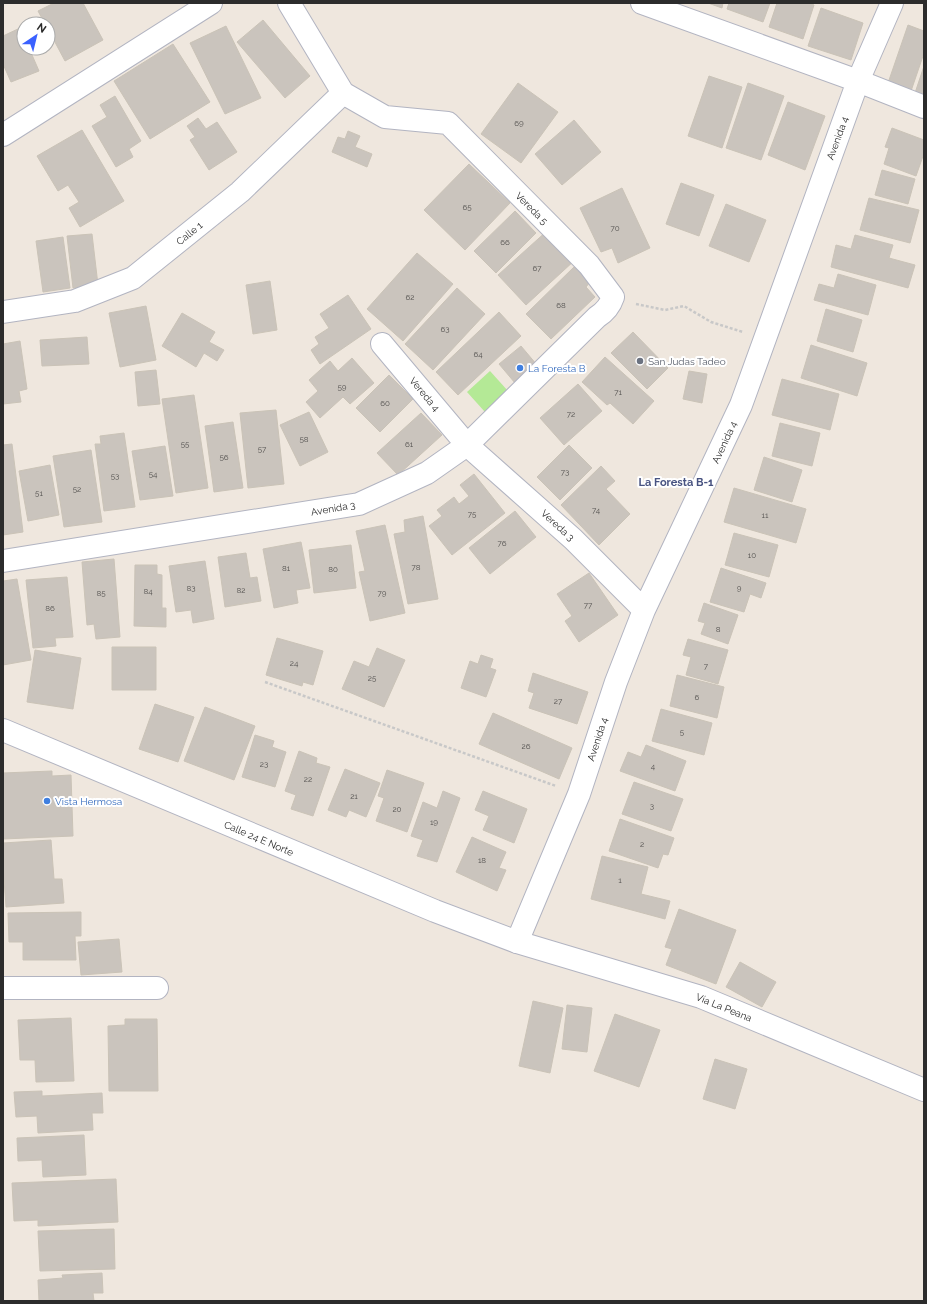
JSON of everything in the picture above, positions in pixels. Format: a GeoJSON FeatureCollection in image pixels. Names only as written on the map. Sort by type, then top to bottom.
{"type":"FeatureCollection","features":[{"type":"Feature","properties":{"kind":"street"},"geometry":{"type":"LineString","coordinates":[[3,135],[212,3]]}},
{"type":"Feature","properties":{"kind":"street"},"geometry":{"type":"LineString","coordinates":[[290,3],[343,93]]}},
{"type":"Feature","properties":{"kind":"street"},"geometry":{"type":"LineString","coordinates":[[642,3],[858,81],[924,107]]}},
{"type":"Feature","properties":{"kind":"street","name":"Avenida 4"},"geometry":{"type":"LineString","coordinates":[[517,942],[579,794],[616,682],[644,610],[741,405],[858,81],[892,3]]}},
{"type":"Feature","properties":{"kind":"street","name":"Vereda 5"},"geometry":{"type":"LineString","coordinates":[[343,93],[385,117],[448,123],[589,265],[613,297]]}},
{"type":"Feature","properties":{"kind":"street","name":"Calle 1"},"geometry":{"type":"LineString","coordinates":[[3,312],[75,301],[133,278],[240,192],[343,93]]}},
{"type":"Feature","properties":{"kind":"street","name":"Avenida 3"},"geometry":{"type":"LineString","coordinates":[[3,561],[359,504],[427,473],[467,445],[606,311],[613,297]]}},
{"type":"Feature","properties":{"kind":"street","name":"Vereda 4"},"geometry":{"type":"LineString","coordinates":[[382,344],[467,445]]}},
{"type":"Feature","properties":{"kind":"street","name":"Vereda 3"},"geometry":{"type":"LineString","coordinates":[[467,445],[573,538],[644,610]]}},
{"type":"Feature","properties":{"kind":"street","name":"Calle 24 E Norte"},"geometry":{"type":"LineString","coordinates":[[3,730],[435,911],[517,942]]}},
{"type":"Feature","properties":{"kind":"street","name":"Vía La Peana"},"geometry":{"type":"LineString","coordinates":[[517,942],[701,997],[924,1090]]}},
{"type":"Feature","properties":{"kind":"street"},"geometry":{"type":"LineString","coordinates":[[3,988],[157,988]]}},
{"type":"Feature","properties":{"kind":"path"},"geometry":{"type":"LineString","coordinates":[[613,297],[665,310],[684,306],[711,322],[744,332],[752,324],[769,329]]}},
{"type":"Feature","properties":{"kind":"path"},"geometry":{"type":"LineString","coordinates":[[265,682],[579,794]]}},
{"type":"Feature","properties":{"kind":"green space"},"geometry":{"type":"Polygon","coordinates":[[[490,371],[508,391],[485,412],[467,392],[490,371]]]}},
{"type":"Feature","properties":{"kind":"building"},"geometry":{"type":"Polygon","coordinates":[[[54,3],[83,3],[103,40],[65,61],[56,44],[56,16],[41,16],[38,11],[54,3]]]}},
{"type":"Feature","properties":{"kind":"building"},"geometry":{"type":"Polygon","coordinates":[[[708,3],[723,3],[722,8],[708,3]]]}},
{"type":"Feature","properties":{"kind":"building"},"geometry":{"type":"Polygon","coordinates":[[[729,3],[770,3],[763,22],[727,9],[729,3]]]}},
{"type":"Feature","properties":{"kind":"building"},"geometry":{"type":"Polygon","coordinates":[[[777,3],[810,3],[814,5],[803,39],[769,27],[777,3]]]}},
{"type":"Feature","properties":{"kind":"building"},"geometry":{"type":"Polygon","coordinates":[[[821,8],[863,23],[851,60],[808,46],[821,8]]]}},
{"type":"Feature","properties":{"kind":"building"},"geometry":{"type":"Polygon","coordinates":[[[263,20],[310,76],[285,98],[237,42],[263,20]]]}},
{"type":"Feature","properties":{"kind":"building"},"geometry":{"type":"Polygon","coordinates":[[[908,25],[924,31],[924,53],[910,94],[887,86],[908,25]]]}},
{"type":"Feature","properties":{"kind":"building"},"geometry":{"type":"Polygon","coordinates":[[[226,26],[261,98],[225,114],[190,43],[226,26]]]}},
{"type":"Feature","properties":{"kind":"building"},"geometry":{"type":"Polygon","coordinates":[[[16,30],[16,56],[32,56],[39,71],[11,82],[3,64],[3,36],[16,30]]]}},
{"type":"Feature","properties":{"kind":"building"},"geometry":{"type":"Polygon","coordinates":[[[173,44],[210,102],[150,139],[114,81],[173,44]]]}},
{"type":"Feature","properties":{"kind":"building"},"geometry":{"type":"Polygon","coordinates":[[[924,66],[924,96],[915,93],[924,66]]]}},
{"type":"Feature","properties":{"kind":"building"},"geometry":{"type":"Polygon","coordinates":[[[709,76],[742,87],[722,148],[688,136],[709,76]]]}},
{"type":"Feature","properties":{"kind":"building"},"geometry":{"type":"Polygon","coordinates":[[[518,83],[558,112],[521,163],[481,134],[518,83]]]}},
{"type":"Feature","properties":{"kind":"building"},"geometry":{"type":"Polygon","coordinates":[[[748,83],[784,96],[761,160],[726,148],[748,83]]]}},
{"type":"Feature","properties":{"kind":"building"},"geometry":{"type":"Polygon","coordinates":[[[115,96],[141,141],[129,149],[133,157],[116,167],[92,126],[107,117],[100,105],[115,96]]]}},
{"type":"Feature","properties":{"kind":"building"},"geometry":{"type":"Polygon","coordinates":[[[788,102],[825,116],[805,170],[768,155],[788,102]]]}},
{"type":"Feature","properties":{"kind":"building"},"geometry":{"type":"Polygon","coordinates":[[[198,118],[206,129],[217,122],[237,152],[209,170],[190,140],[195,137],[187,126],[198,118]]]}},
{"type":"Feature","properties":{"kind":"building"},"geometry":{"type":"Polygon","coordinates":[[[574,120],[601,152],[562,185],[535,154],[574,120]]]}},
{"type":"Feature","properties":{"kind":"building"},"geometry":{"type":"Polygon","coordinates":[[[892,128],[924,140],[924,157],[923,156],[916,176],[884,164],[889,148],[885,147],[892,128]]]}},
{"type":"Feature","properties":{"kind":"building"},"geometry":{"type":"Polygon","coordinates":[[[82,130],[124,201],[80,227],[69,208],[79,202],[68,185],[58,191],[37,156],[82,130]]]}},
{"type":"Feature","properties":{"kind":"building"},"geometry":{"type":"Polygon","coordinates":[[[348,131],[360,136],[355,147],[372,154],[367,167],[332,152],[338,137],[345,139],[348,131]]]}},
{"type":"Feature","properties":{"kind":"building"},"geometry":{"type":"Polygon","coordinates":[[[469,164],[510,203],[465,250],[424,210],[469,164]]]}},
{"type":"Feature","properties":{"kind":"building"},"geometry":{"type":"Polygon","coordinates":[[[882,170],[915,179],[908,204],[875,195],[882,170]]]}},
{"type":"Feature","properties":{"kind":"building"},"geometry":{"type":"Polygon","coordinates":[[[681,183],[714,195],[699,236],[666,224],[681,183]]]}},
{"type":"Feature","properties":{"kind":"building"},"geometry":{"type":"Polygon","coordinates":[[[622,188],[650,248],[618,263],[612,248],[601,252],[580,208],[622,188]]]}},
{"type":"Feature","properties":{"kind":"building"},"geometry":{"type":"Polygon","coordinates":[[[869,198],[919,210],[910,243],[860,230],[869,198]]]}},
{"type":"Feature","properties":{"kind":"building"},"geometry":{"type":"Polygon","coordinates":[[[726,204],[766,220],[749,262],[709,246],[726,204]]]}},
{"type":"Feature","properties":{"kind":"building"},"geometry":{"type":"Polygon","coordinates":[[[515,211],[536,233],[496,273],[474,251],[515,211]]]}},
{"type":"Feature","properties":{"kind":"building"},"geometry":{"type":"Polygon","coordinates":[[[548,230],[575,260],[526,305],[498,275],[548,230]]]}},
{"type":"Feature","properties":{"kind":"building"},"geometry":{"type":"Polygon","coordinates":[[[92,234],[98,285],[73,288],[67,236],[92,234]]]}},
{"type":"Feature","properties":{"kind":"building"},"geometry":{"type":"Polygon","coordinates":[[[855,235],[893,245],[889,258],[915,265],[908,288],[831,267],[836,245],[851,249],[855,235]]]}},
{"type":"Feature","properties":{"kind":"building"},"geometry":{"type":"Polygon","coordinates":[[[63,237],[70,288],[43,292],[36,241],[63,237]]]}},
{"type":"Feature","properties":{"kind":"building"},"geometry":{"type":"Polygon","coordinates":[[[417,253],[453,284],[403,341],[367,309],[417,253]]]}},
{"type":"Feature","properties":{"kind":"building"},"geometry":{"type":"Polygon","coordinates":[[[575,266],[590,282],[586,287],[595,297],[551,339],[526,314],[575,266]]]}},
{"type":"Feature","properties":{"kind":"building"},"geometry":{"type":"Polygon","coordinates":[[[838,274],[876,285],[868,315],[814,300],[819,284],[834,288],[838,274]]]}},
{"type":"Feature","properties":{"kind":"building"},"geometry":{"type":"Polygon","coordinates":[[[270,281],[277,330],[253,334],[246,285],[270,281]]]}},
{"type":"Feature","properties":{"kind":"building"},"geometry":{"type":"Polygon","coordinates":[[[457,288],[485,314],[433,370],[405,344],[457,288]]]}},
{"type":"Feature","properties":{"kind":"building"},"geometry":{"type":"Polygon","coordinates":[[[348,295],[371,329],[320,364],[311,350],[319,344],[315,337],[329,328],[320,314],[348,295]]]}},
{"type":"Feature","properties":{"kind":"building"},"geometry":{"type":"Polygon","coordinates":[[[146,306],[156,360],[120,367],[109,313],[146,306]]]}},
{"type":"Feature","properties":{"kind":"building"},"geometry":{"type":"Polygon","coordinates":[[[826,309],[862,320],[853,352],[817,341],[826,309]]]}},
{"type":"Feature","properties":{"kind":"building"},"geometry":{"type":"Polygon","coordinates":[[[499,312],[521,336],[458,395],[436,372],[499,312]]]}},
{"type":"Feature","properties":{"kind":"building"},"geometry":{"type":"Polygon","coordinates":[[[182,313],[215,332],[209,342],[224,350],[217,361],[204,353],[196,367],[162,346],[182,313]]]}},
{"type":"Feature","properties":{"kind":"building","name":"San Judas Tadeo"},"geometry":{"type":"Polygon","coordinates":[[[633,332],[668,368],[647,389],[611,353],[633,332]]]}},
{"type":"Feature","properties":{"kind":"building"},"geometry":{"type":"Polygon","coordinates":[[[87,337],[89,364],[42,366],[40,340],[87,337]]]}},
{"type":"Feature","properties":{"kind":"building"},"geometry":{"type":"Polygon","coordinates":[[[20,341],[27,389],[19,391],[21,402],[3,404],[3,344],[20,341]]]}},
{"type":"Feature","properties":{"kind":"building"},"geometry":{"type":"Polygon","coordinates":[[[811,345],[867,363],[857,396],[801,378],[811,345]]]}},
{"type":"Feature","properties":{"kind":"building"},"geometry":{"type":"Polygon","coordinates":[[[521,346],[537,365],[515,383],[499,364],[521,346]]]}},
{"type":"Feature","properties":{"kind":"building"},"geometry":{"type":"Polygon","coordinates":[[[605,357],[654,401],[633,424],[610,403],[607,405],[582,382],[605,357]]]}},
{"type":"Feature","properties":{"kind":"building"},"geometry":{"type":"Polygon","coordinates":[[[352,358],[374,383],[350,404],[343,397],[320,418],[306,402],[318,391],[309,380],[330,361],[338,371],[352,358]]]}},
{"type":"Feature","properties":{"kind":"building"},"geometry":{"type":"Polygon","coordinates":[[[156,370],[160,404],[138,406],[135,372],[156,370]]]}},
{"type":"Feature","properties":{"kind":"building"},"geometry":{"type":"Polygon","coordinates":[[[689,371],[707,374],[702,403],[683,399],[689,371]]]}},
{"type":"Feature","properties":{"kind":"building"},"geometry":{"type":"Polygon","coordinates":[[[389,375],[413,399],[380,432],[356,408],[389,375]]]}},
{"type":"Feature","properties":{"kind":"building"},"geometry":{"type":"Polygon","coordinates":[[[782,379],[839,394],[830,430],[772,415],[782,379]]]}},
{"type":"Feature","properties":{"kind":"building"},"geometry":{"type":"Polygon","coordinates":[[[578,384],[602,411],[564,445],[540,418],[578,384]]]}},
{"type":"Feature","properties":{"kind":"building"},"geometry":{"type":"Polygon","coordinates":[[[194,395],[208,488],[176,493],[162,399],[194,395]]]}},
{"type":"Feature","properties":{"kind":"building"},"geometry":{"type":"Polygon","coordinates":[[[276,410],[284,484],[248,488],[240,413],[276,410]]]}},
{"type":"Feature","properties":{"kind":"building"},"geometry":{"type":"Polygon","coordinates":[[[309,412],[328,452],[300,466],[280,425],[309,412]]]}},
{"type":"Feature","properties":{"kind":"building"},"geometry":{"type":"Polygon","coordinates":[[[421,413],[442,435],[398,475],[377,453],[421,413]]]}},
{"type":"Feature","properties":{"kind":"building"},"geometry":{"type":"Polygon","coordinates":[[[233,422],[243,488],[214,492],[205,426],[233,422]]]}},
{"type":"Feature","properties":{"kind":"building"},"geometry":{"type":"Polygon","coordinates":[[[780,423],[820,433],[812,466],[772,456],[780,423]]]}},
{"type":"Feature","properties":{"kind":"building"},"geometry":{"type":"Polygon","coordinates":[[[124,433],[135,507],[104,511],[95,444],[101,444],[100,436],[124,433]]]}},
{"type":"Feature","properties":{"kind":"building"},"geometry":{"type":"Polygon","coordinates":[[[12,444],[23,532],[3,535],[3,445],[12,444]]]}},
{"type":"Feature","properties":{"kind":"building"},"geometry":{"type":"Polygon","coordinates":[[[569,445],[592,468],[560,500],[537,477],[569,445]]]}},
{"type":"Feature","properties":{"kind":"building"},"geometry":{"type":"Polygon","coordinates":[[[165,446],[173,496],[140,500],[132,451],[165,446]]]}},
{"type":"Feature","properties":{"kind":"building"},"geometry":{"type":"Polygon","coordinates":[[[91,450],[102,522],[64,527],[53,456],[91,450]]]}},
{"type":"Feature","properties":{"kind":"building"},"geometry":{"type":"Polygon","coordinates":[[[764,457],[802,470],[792,502],[754,490],[764,457]]]}},
{"type":"Feature","properties":{"kind":"building"},"geometry":{"type":"Polygon","coordinates":[[[50,465],[59,515],[28,521],[19,471],[50,465]]]}},
{"type":"Feature","properties":{"kind":"building"},"geometry":{"type":"Polygon","coordinates":[[[601,466],[615,481],[606,489],[630,514],[599,545],[561,505],[601,466]]]}},
{"type":"Feature","properties":{"kind":"building"},"geometry":{"type":"Polygon","coordinates":[[[474,474],[505,513],[452,555],[429,526],[442,516],[437,510],[454,497],[459,504],[469,496],[460,485],[474,474]]]}},
{"type":"Feature","properties":{"kind":"building"},"geometry":{"type":"Polygon","coordinates":[[[734,488],[806,509],[796,543],[724,522],[734,488]]]}},
{"type":"Feature","properties":{"kind":"building"},"geometry":{"type":"Polygon","coordinates":[[[515,511],[536,537],[490,574],[469,548],[515,511]]]}},
{"type":"Feature","properties":{"kind":"building"},"geometry":{"type":"Polygon","coordinates":[[[423,516],[438,599],[408,604],[394,534],[405,532],[404,520],[423,516]]]}},
{"type":"Feature","properties":{"kind":"building"},"geometry":{"type":"Polygon","coordinates":[[[385,525],[405,613],[370,621],[359,572],[365,571],[356,531],[385,525]]]}},
{"type":"Feature","properties":{"kind":"building"},"geometry":{"type":"Polygon","coordinates":[[[734,533],[778,545],[769,577],[725,565],[734,533]]]}},
{"type":"Feature","properties":{"kind":"building"},"geometry":{"type":"Polygon","coordinates":[[[301,542],[310,588],[296,590],[298,603],[274,608],[263,549],[301,542]]]}},
{"type":"Feature","properties":{"kind":"building"},"geometry":{"type":"Polygon","coordinates":[[[351,545],[356,588],[314,593],[309,550],[351,545]]]}},
{"type":"Feature","properties":{"kind":"building"},"geometry":{"type":"Polygon","coordinates":[[[246,553],[250,578],[257,577],[261,601],[225,607],[218,557],[246,553]]]}},
{"type":"Feature","properties":{"kind":"building"},"geometry":{"type":"Polygon","coordinates":[[[114,559],[120,637],[96,639],[94,624],[87,625],[82,562],[114,559]]]}},
{"type":"Feature","properties":{"kind":"building"},"geometry":{"type":"Polygon","coordinates":[[[205,561],[214,619],[193,623],[191,610],[176,612],[169,566],[205,561]]]}},
{"type":"Feature","properties":{"kind":"building"},"geometry":{"type":"Polygon","coordinates":[[[135,565],[157,565],[157,574],[162,575],[162,608],[166,608],[166,627],[134,626],[135,565]]]}},
{"type":"Feature","properties":{"kind":"building"},"geometry":{"type":"Polygon","coordinates":[[[721,568],[766,583],[761,598],[750,594],[744,612],[710,602],[721,568]]]}},
{"type":"Feature","properties":{"kind":"building"},"geometry":{"type":"Polygon","coordinates":[[[589,573],[618,615],[579,642],[565,621],[572,616],[557,594],[589,573]]]}},
{"type":"Feature","properties":{"kind":"building"},"geometry":{"type":"Polygon","coordinates":[[[67,577],[73,637],[55,638],[56,646],[33,648],[26,580],[67,577]]]}},
{"type":"Feature","properties":{"kind":"building"},"geometry":{"type":"Polygon","coordinates":[[[17,579],[31,660],[3,665],[3,581],[17,579]]]}},
{"type":"Feature","properties":{"kind":"building"},"geometry":{"type":"Polygon","coordinates":[[[704,603],[738,615],[728,644],[701,634],[705,623],[698,621],[704,603]]]}},
{"type":"Feature","properties":{"kind":"building"},"geometry":{"type":"Polygon","coordinates":[[[277,638],[323,651],[313,685],[303,682],[302,686],[266,675],[277,638]]]}},
{"type":"Feature","properties":{"kind":"building"},"geometry":{"type":"Polygon","coordinates":[[[688,639],[728,650],[718,684],[686,675],[691,657],[683,655],[688,639]]]}},
{"type":"Feature","properties":{"kind":"building"},"geometry":{"type":"Polygon","coordinates":[[[112,647],[156,647],[156,690],[112,690],[112,647]]]}},
{"type":"Feature","properties":{"kind":"building"},"geometry":{"type":"Polygon","coordinates":[[[377,648],[405,660],[384,707],[342,689],[354,661],[369,667],[377,648]]]}},
{"type":"Feature","properties":{"kind":"building"},"geometry":{"type":"Polygon","coordinates":[[[35,650],[81,658],[73,709],[27,702],[35,650]]]}},
{"type":"Feature","properties":{"kind":"building"},"geometry":{"type":"Polygon","coordinates":[[[481,655],[493,659],[490,668],[496,670],[486,697],[461,688],[470,661],[478,664],[481,655]]]}},
{"type":"Feature","properties":{"kind":"building"},"geometry":{"type":"Polygon","coordinates":[[[533,673],[588,692],[577,724],[529,708],[534,693],[528,691],[533,673]]]}},
{"type":"Feature","properties":{"kind":"building"},"geometry":{"type":"Polygon","coordinates":[[[677,675],[724,687],[717,718],[670,706],[677,675]]]}},
{"type":"Feature","properties":{"kind":"building"},"geometry":{"type":"Polygon","coordinates":[[[155,704],[194,717],[178,762],[139,749],[155,704]]]}},
{"type":"Feature","properties":{"kind":"building"},"geometry":{"type":"Polygon","coordinates":[[[205,707],[255,726],[234,780],[184,761],[205,707]]]}},
{"type":"Feature","properties":{"kind":"building"},"geometry":{"type":"Polygon","coordinates":[[[661,709],[712,723],[704,755],[652,741],[661,709]]]}},
{"type":"Feature","properties":{"kind":"building"},"geometry":{"type":"Polygon","coordinates":[[[493,713],[572,748],[559,779],[479,744],[493,713]]]}},
{"type":"Feature","properties":{"kind":"building"},"geometry":{"type":"Polygon","coordinates":[[[255,735],[274,741],[272,747],[286,752],[275,787],[242,777],[255,735]]]}},
{"type":"Feature","properties":{"kind":"building"},"geometry":{"type":"Polygon","coordinates":[[[646,745],[686,761],[675,791],[620,771],[628,752],[641,757],[646,745]]]}},
{"type":"Feature","properties":{"kind":"building"},"geometry":{"type":"Polygon","coordinates":[[[299,751],[317,758],[316,763],[330,767],[313,816],[291,809],[296,795],[285,791],[299,751]]]}},
{"type":"Feature","properties":{"kind":"building"},"geometry":{"type":"Polygon","coordinates":[[[345,769],[380,783],[366,817],[349,810],[346,817],[328,810],[345,769]]]}},
{"type":"Feature","properties":{"kind":"building"},"geometry":{"type":"Polygon","coordinates":[[[387,770],[424,783],[407,832],[376,821],[384,798],[378,796],[387,770]]]}},
{"type":"Feature","properties":{"kind":"building"},"geometry":{"type":"Polygon","coordinates":[[[52,771],[52,776],[71,775],[73,836],[3,839],[3,773],[52,771]]]}},
{"type":"Feature","properties":{"kind":"building"},"geometry":{"type":"Polygon","coordinates":[[[634,782],[683,799],[671,831],[622,814],[634,782]]]}},
{"type":"Feature","properties":{"kind":"building"},"geometry":{"type":"Polygon","coordinates":[[[443,791],[460,798],[437,862],[417,856],[423,840],[411,836],[423,802],[437,808],[443,791]]]}},
{"type":"Feature","properties":{"kind":"building"},"geometry":{"type":"Polygon","coordinates":[[[483,791],[527,809],[514,843],[483,830],[489,816],[475,810],[483,791]]]}},
{"type":"Feature","properties":{"kind":"building"},"geometry":{"type":"Polygon","coordinates":[[[620,819],[674,838],[668,855],[663,854],[658,868],[609,851],[620,819]]]}},
{"type":"Feature","properties":{"kind":"building"},"geometry":{"type":"Polygon","coordinates":[[[472,837],[506,852],[499,868],[506,870],[497,891],[456,872],[472,837]]]}},
{"type":"Feature","properties":{"kind":"building"},"geometry":{"type":"Polygon","coordinates":[[[51,840],[54,879],[62,879],[64,903],[6,907],[3,843],[51,840]]]}},
{"type":"Feature","properties":{"kind":"building"},"geometry":{"type":"Polygon","coordinates":[[[602,856],[648,867],[641,894],[670,901],[665,919],[591,899],[602,856]]]}},
{"type":"Feature","properties":{"kind":"building"},"geometry":{"type":"Polygon","coordinates":[[[679,909],[736,930],[716,984],[666,965],[672,949],[665,947],[679,909]]]}},
{"type":"Feature","properties":{"kind":"building"},"geometry":{"type":"Polygon","coordinates":[[[81,912],[81,936],[75,936],[76,960],[23,960],[23,942],[9,942],[8,913],[81,912]]]}},
{"type":"Feature","properties":{"kind":"building"},"geometry":{"type":"Polygon","coordinates":[[[119,939],[122,972],[81,975],[78,942],[119,939]]]}},
{"type":"Feature","properties":{"kind":"building"},"geometry":{"type":"Polygon","coordinates":[[[740,962],[776,982],[762,1007],[726,987],[740,962]]]}},
{"type":"Feature","properties":{"kind":"building"},"geometry":{"type":"Polygon","coordinates":[[[533,1001],[563,1008],[550,1073],[519,1066],[533,1001]]]}},
{"type":"Feature","properties":{"kind":"building"},"geometry":{"type":"Polygon","coordinates":[[[567,1005],[592,1008],[587,1052],[562,1049],[567,1005]]]}},
{"type":"Feature","properties":{"kind":"building"},"geometry":{"type":"Polygon","coordinates":[[[615,1014],[660,1030],[639,1087],[594,1071],[615,1014]]]}},
{"type":"Feature","properties":{"kind":"building"},"geometry":{"type":"Polygon","coordinates":[[[71,1018],[74,1081],[36,1082],[35,1060],[20,1060],[18,1020],[71,1018]]]}},
{"type":"Feature","properties":{"kind":"building"},"geometry":{"type":"Polygon","coordinates":[[[125,1019],[157,1019],[158,1091],[109,1091],[108,1026],[125,1025],[125,1019]]]}},
{"type":"Feature","properties":{"kind":"building"},"geometry":{"type":"Polygon","coordinates":[[[715,1059],[747,1069],[735,1109],[703,1099],[715,1059]]]}},
{"type":"Feature","properties":{"kind":"building"},"geometry":{"type":"Polygon","coordinates":[[[42,1091],[42,1096],[102,1093],[103,1113],[92,1113],[93,1130],[38,1133],[37,1116],[16,1117],[14,1092],[42,1091]]]}},
{"type":"Feature","properties":{"kind":"building"},"geometry":{"type":"Polygon","coordinates":[[[84,1135],[86,1175],[43,1177],[42,1160],[18,1161],[17,1138],[84,1135]]]}},
{"type":"Feature","properties":{"kind":"building"},"geometry":{"type":"Polygon","coordinates":[[[116,1179],[118,1222],[38,1226],[38,1220],[14,1221],[12,1183],[116,1179]]]}},
{"type":"Feature","properties":{"kind":"building"},"geometry":{"type":"Polygon","coordinates":[[[114,1229],[115,1269],[40,1271],[38,1231],[114,1229]]]}},
{"type":"Feature","properties":{"kind":"building"},"geometry":{"type":"Polygon","coordinates":[[[102,1273],[103,1293],[93,1293],[94,1301],[39,1301],[38,1280],[63,1278],[62,1275],[102,1273]]]}},
{"type":"Feature","properties":{"kind":"place","name":"San Judas Tadeo"},"geometry":{"type":"Point","coordinates":[640,361]}},
{"type":"Feature","properties":{"kind":"place","name":"La Foresta B"},"geometry":{"type":"Point","coordinates":[520,368]}},
{"type":"Feature","properties":{"kind":"place","name":"Vista Hermosa"},"geometry":{"type":"Point","coordinates":[47,801]}},
{"type":"Feature","properties":{"kind":"district","name":"La Foresta B-1"},"geometry":{"type":"Point","coordinates":[676,482]}}]}
